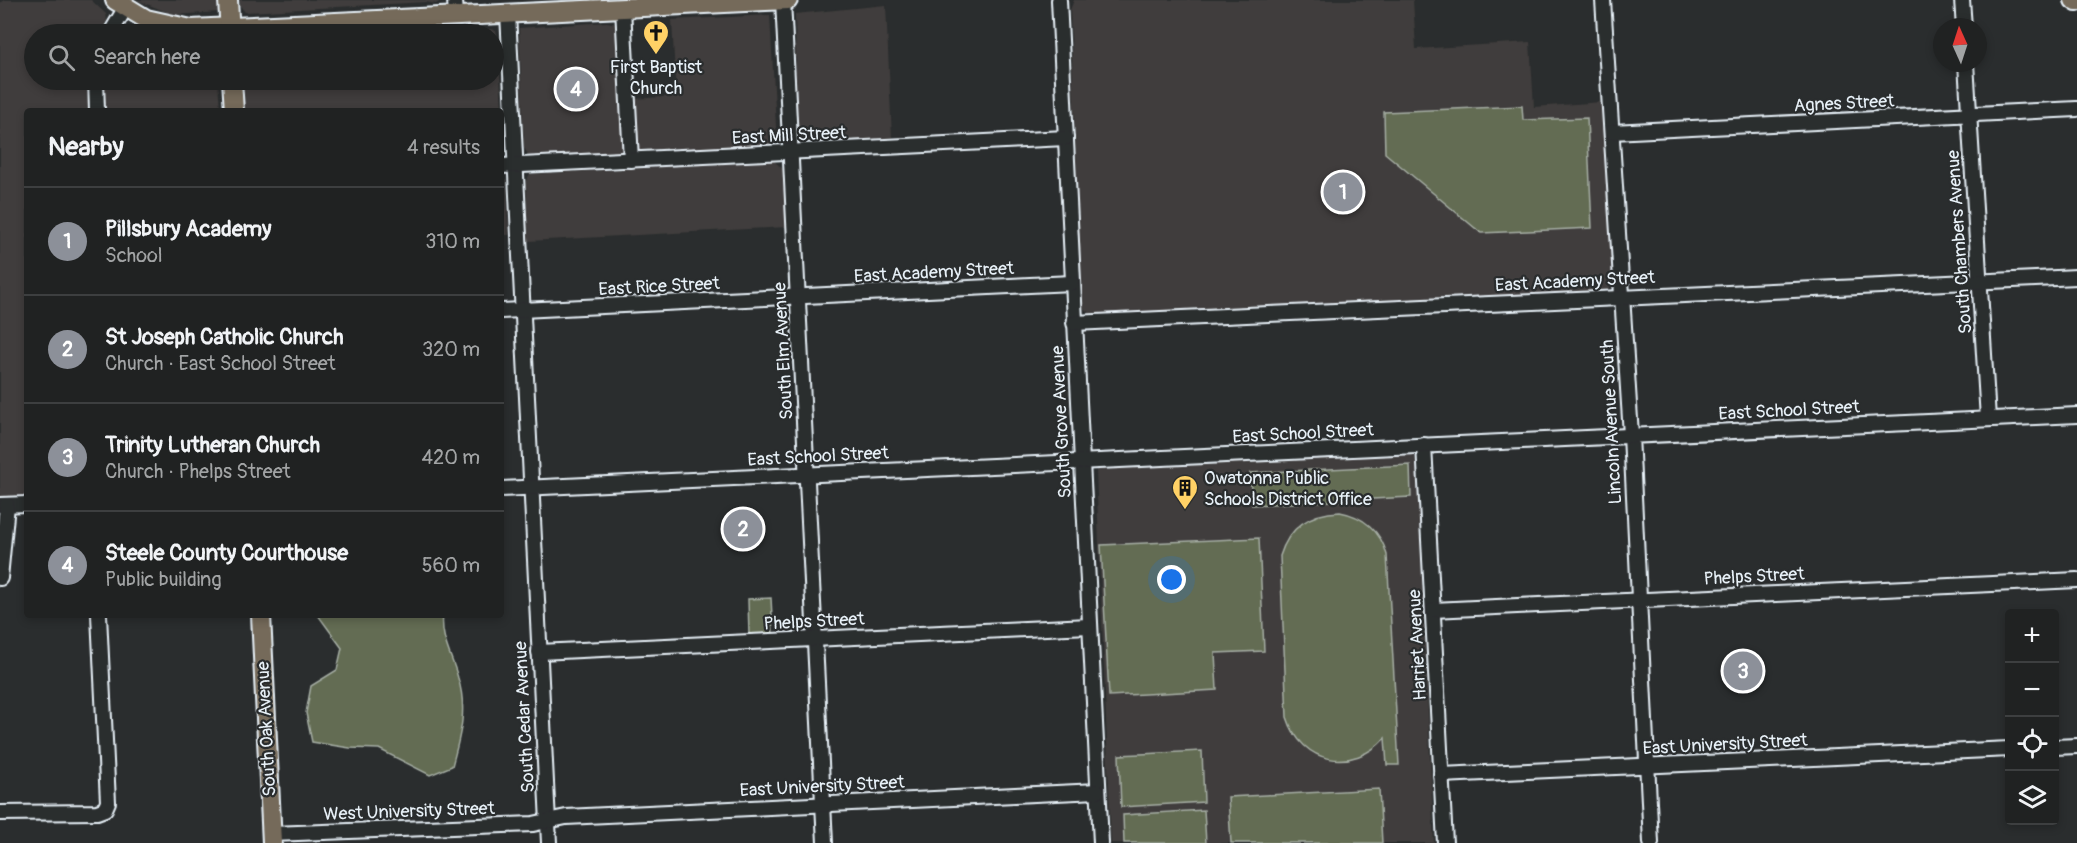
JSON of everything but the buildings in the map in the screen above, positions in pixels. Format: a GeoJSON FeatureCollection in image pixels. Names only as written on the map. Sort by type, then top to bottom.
{"type":"FeatureCollection","features":[{"type":"Feature","properties":{"kind":"main road"},"geometry":{"type":"LineString","coordinates":[[228,0],[230,24]]}},
{"type":"Feature","properties":{"kind":"main road"},"geometry":{"type":"LineString","coordinates":[[298,24],[455,8],[508,13],[563,5],[623,8],[788,0]]}},
{"type":"Feature","properties":{"kind":"main road"},"geometry":{"type":"LineString","coordinates":[[121,4],[146,19],[164,24]]}},
{"type":"Feature","properties":{"kind":"main road"},"geometry":{"type":"LineString","coordinates":[[233,90],[234,108]]}},
{"type":"Feature","properties":{"kind":"main road","name":"South Oak Avenue"},"geometry":{"type":"LineString","coordinates":[[261,618],[272,838]]}},
{"type":"Feature","properties":{"kind":"street","name":"South Elm Avenue"},"geometry":{"type":"LineString","coordinates":[[783,0],[825,843]]}},
{"type":"Feature","properties":{"kind":"street","name":"South Grove Avenue"},"geometry":{"type":"LineString","coordinates":[[1059,0],[1101,843]]}},
{"type":"Feature","properties":{"kind":"street","name":"Lincoln Avenue South"},"geometry":{"type":"LineString","coordinates":[[1604,0],[1631,435],[1651,843]]}},
{"type":"Feature","properties":{"kind":"street"},"geometry":{"type":"LineString","coordinates":[[1962,0],[1963,18]]}},
{"type":"Feature","properties":{"kind":"street"},"geometry":{"type":"LineString","coordinates":[[114,24],[121,4]]}},
{"type":"Feature","properties":{"kind":"street"},"geometry":{"type":"LineString","coordinates":[[623,8],[631,160]]}},
{"type":"Feature","properties":{"kind":"street","name":"South Cedar Avenue"},"geometry":{"type":"LineString","coordinates":[[508,13],[508,166],[522,310],[549,843]]}},
{"type":"Feature","properties":{"kind":"street","name":"South Chambers Avenue"},"geometry":{"type":"LineString","coordinates":[[1967,72],[1988,419]]}},
{"type":"Feature","properties":{"kind":"street"},"geometry":{"type":"LineString","coordinates":[[96,90],[97,108]]}},
{"type":"Feature","properties":{"kind":"street","name":"Agnes Street"},"geometry":{"type":"LineString","coordinates":[[1612,132],[2077,109]]}},
{"type":"Feature","properties":{"kind":"street","name":"East Mill Street"},"geometry":{"type":"LineString","coordinates":[[508,166],[1066,138]]}},
{"type":"Feature","properties":{"kind":"street","name":"East Academy Street"},"geometry":{"type":"LineString","coordinates":[[1074,323],[2077,277]]}},
{"type":"Feature","properties":{"kind":"street","name":"East Academy Street"},"geometry":{"type":"LineString","coordinates":[[798,297],[1072,284]]}},
{"type":"Feature","properties":{"kind":"street","name":"East Rice Street"},"geometry":{"type":"LineString","coordinates":[[504,311],[798,297]]}},
{"type":"Feature","properties":{"kind":"street","name":"East School Street"},"geometry":{"type":"LineString","coordinates":[[504,489],[2077,415]]}},
{"type":"Feature","properties":{"kind":"street","name":"Harriet Avenue"},"geometry":{"type":"LineString","coordinates":[[1424,445],[1445,843]]}},
{"type":"Feature","properties":{"kind":"street"},"geometry":{"type":"LineString","coordinates":[[0,578],[3,505],[24,504]]}},
{"type":"Feature","properties":{"kind":"street","name":"Phelps Street"},"geometry":{"type":"LineString","coordinates":[[1433,610],[2077,580]]}},
{"type":"Feature","properties":{"kind":"street"},"geometry":{"type":"LineString","coordinates":[[0,813],[97,812],[105,809],[108,802],[99,618]]}},
{"type":"Feature","properties":{"kind":"street","name":"Phelps Street"},"geometry":{"type":"LineString","coordinates":[[539,652],[1089,626]]}},
{"type":"Feature","properties":{"kind":"street"},"geometry":{"type":"LineString","coordinates":[[2059,747],[2077,746]]}},
{"type":"Feature","properties":{"kind":"street","name":"East University Street"},"geometry":{"type":"LineString","coordinates":[[1441,775],[2005,749]]}},
{"type":"Feature","properties":{"kind":"street","name":"East University Street"},"geometry":{"type":"LineString","coordinates":[[548,819],[1098,791]]}},
{"type":"Feature","properties":{"kind":"street","name":"West University Street"},"geometry":{"type":"LineString","coordinates":[[272,838],[533,824],[548,819]]}},
{"type":"Feature","properties":{"kind":"shaded area"},"geometry":{"type":"Polygon","coordinates":[[[4,0],[91,0],[106,14],[107,21],[105,24],[24,24],[24,90],[87,90],[89,108],[24,108],[24,497],[0,498],[0,3],[4,0]]]}},
{"type":"Feature","properties":{"kind":"shaded area"},"geometry":{"type":"Polygon","coordinates":[[[137,0],[222,0],[222,7],[219,12],[174,15],[137,0]]]}},
{"type":"Feature","properties":{"kind":"shaded area"},"geometry":{"type":"Polygon","coordinates":[[[239,0],[442,0],[436,4],[426,2],[245,12],[239,0]]]}},
{"type":"Feature","properties":{"kind":"shaded area"},"geometry":{"type":"Polygon","coordinates":[[[1074,0],[1413,0],[1416,49],[1530,42],[1534,107],[1602,102],[1613,285],[1607,290],[1091,314],[1084,309],[1082,304],[1070,10],[1074,0]]]}},
{"type":"Feature","properties":{"kind":"shaded area"},"geometry":{"type":"Polygon","coordinates":[[[886,5],[892,139],[799,143],[795,14],[886,5]]]}},
{"type":"Feature","properties":{"kind":"shaded area"},"geometry":{"type":"Polygon","coordinates":[[[770,15],[777,145],[638,150],[634,99],[676,96],[672,20],[770,15]]]}},
{"type":"Feature","properties":{"kind":"shaded area"},"geometry":{"type":"Polygon","coordinates":[[[607,22],[616,24],[618,29],[625,149],[621,153],[529,156],[524,148],[519,28],[607,22]]]}},
{"type":"Feature","properties":{"kind":"shaded area"},"geometry":{"type":"Polygon","coordinates":[[[104,90],[219,90],[220,108],[105,108],[104,90]]]}},
{"type":"Feature","properties":{"kind":"shaded area"},"geometry":{"type":"Polygon","coordinates":[[[244,90],[501,90],[502,108],[245,108],[244,90]]]}},
{"type":"Feature","properties":{"kind":"shaded area"},"geometry":{"type":"Polygon","coordinates":[[[774,161],[783,169],[787,227],[528,241],[526,181],[530,174],[774,161]]]}},
{"type":"Feature","properties":{"kind":"shaded area"},"geometry":{"type":"Polygon","coordinates":[[[504,178],[506,180],[509,235],[504,235],[504,178]]]}},
{"type":"Feature","properties":{"kind":"shaded area"},"geometry":{"type":"Polygon","coordinates":[[[1410,454],[1415,456],[1417,471],[1434,843],[1111,843],[1096,470],[1410,454]]]}},
{"type":"Feature","properties":{"kind":"green space"},"geometry":{"type":"Polygon","coordinates":[[[1522,106],[1523,120],[1587,118],[1592,228],[1481,233],[1385,153],[1384,112],[1522,106]]]}},
{"type":"Feature","properties":{"kind":"green space"},"geometry":{"type":"Polygon","coordinates":[[[1410,465],[1411,497],[1252,505],[1250,473],[1410,465]]]}},
{"type":"Feature","properties":{"kind":"green space"},"geometry":{"type":"Polygon","coordinates":[[[1340,512],[1356,517],[1370,526],[1376,532],[1387,555],[1399,765],[1387,765],[1385,738],[1372,749],[1358,756],[1330,759],[1316,754],[1294,733],[1287,717],[1280,556],[1289,537],[1302,524],[1319,515],[1340,512]]]}},
{"type":"Feature","properties":{"kind":"green space"},"geometry":{"type":"Polygon","coordinates":[[[1259,538],[1264,651],[1215,653],[1217,690],[1109,696],[1101,545],[1259,538]]]}},
{"type":"Feature","properties":{"kind":"green space"},"geometry":{"type":"Polygon","coordinates":[[[771,598],[773,635],[749,635],[748,599],[771,598]]]}},
{"type":"Feature","properties":{"kind":"green space"},"geometry":{"type":"Polygon","coordinates":[[[320,618],[443,618],[443,631],[461,690],[463,712],[452,766],[430,775],[379,749],[350,748],[312,742],[306,713],[311,686],[337,670],[342,648],[320,618]]]}},
{"type":"Feature","properties":{"kind":"green space"},"geometry":{"type":"Polygon","coordinates":[[[1202,751],[1204,802],[1121,807],[1119,755],[1202,751]]]}},
{"type":"Feature","properties":{"kind":"green space"},"geometry":{"type":"Polygon","coordinates":[[[1379,789],[1382,843],[1231,843],[1228,797],[1379,789]]]}},
{"type":"Feature","properties":{"kind":"green space"},"geometry":{"type":"Polygon","coordinates":[[[1204,810],[1206,843],[1124,843],[1123,815],[1204,810]]]}},
{"type":"Feature","properties":{"kind":"place","name":"First Baptist Church"},"geometry":{"type":"Point","coordinates":[656,56]}},
{"type":"Feature","properties":{"kind":"place","name":"Steele County Courthouse"},"geometry":{"type":"Point","coordinates":[576,89]}},
{"type":"Feature","properties":{"kind":"place","name":"Pillsbury Academy"},"geometry":{"type":"Point","coordinates":[1343,192]}},
{"type":"Feature","properties":{"kind":"place","name":"Owatonna Public Schools District Office"},"geometry":{"type":"Point","coordinates":[1185,511]}},
{"type":"Feature","properties":{"kind":"place","name":"St Joseph Catholic Church"},"geometry":{"type":"Point","coordinates":[743,529]}},
{"type":"Feature","properties":{"kind":"place","name":"Trinity Lutheran Church"},"geometry":{"type":"Point","coordinates":[1743,671]}}]}
